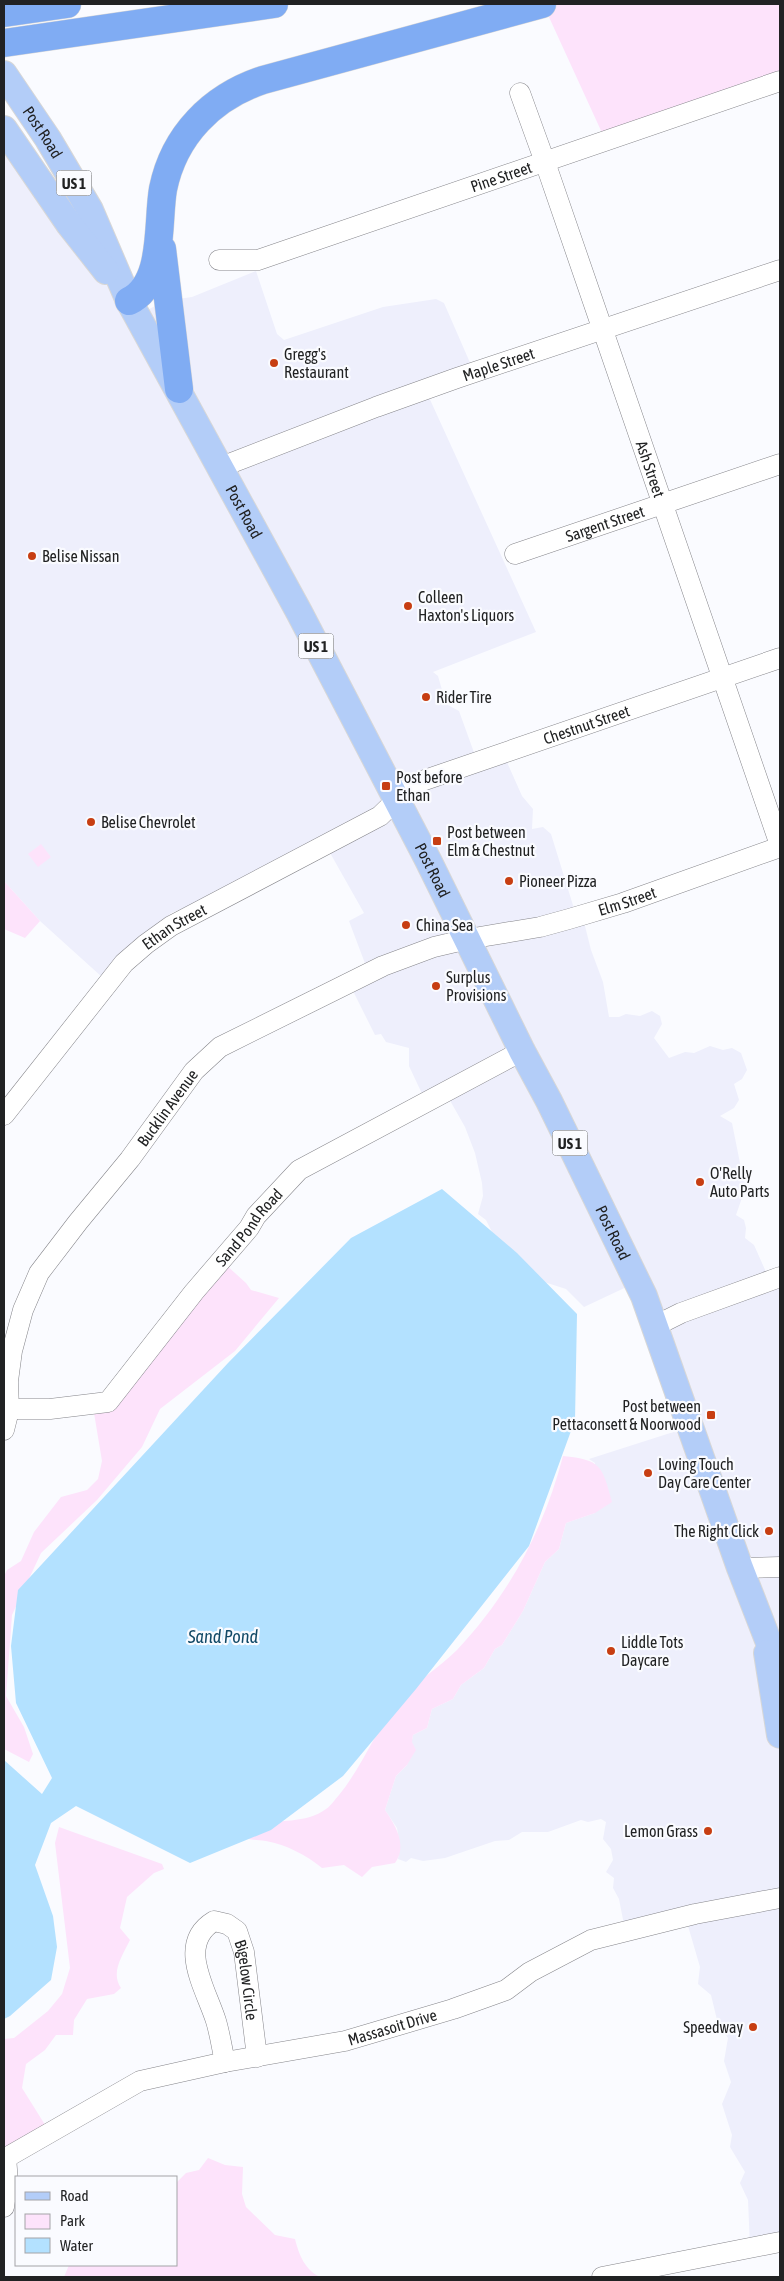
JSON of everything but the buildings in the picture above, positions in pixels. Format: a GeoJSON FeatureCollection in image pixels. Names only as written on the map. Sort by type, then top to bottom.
{"type":"FeatureCollection","features":[{"type":"Feature","properties":{"kind":"highway"},"geometry":{"type":"LineString","coordinates":[[8,13],[67,4]]}},
{"type":"Feature","properties":{"kind":"highway"},"geometry":{"type":"LineString","coordinates":[[4,43],[274,4]]}},
{"type":"Feature","properties":{"kind":"highway"},"geometry":{"type":"LineString","coordinates":[[129,301],[143,290],[152,274],[157,254],[158,225],[163,189],[178,148],[204,113],[215,104],[237,90],[263,80],[542,4]]}},
{"type":"Feature","properties":{"kind":"highway"},"geometry":{"type":"LineString","coordinates":[[158,225],[178,389]]}},
{"type":"Feature","properties":{"kind":"main road","name":"Post Road"},"geometry":{"type":"LineString","coordinates":[[4,74],[48,139],[90,210],[129,301],[299,612],[468,939],[644,1296],[740,1568],[780,1671]]}},
{"type":"Feature","properties":{"kind":"main road","name":"Post Road"},"geometry":{"type":"LineString","coordinates":[[4,128],[69,224],[129,301]]}},
{"type":"Feature","properties":{"kind":"main road","name":"Post Road"},"geometry":{"type":"LineString","coordinates":[[763,1625],[780,1734]]}},
{"type":"Feature","properties":{"kind":"street","name":"Pine Street"},"geometry":{"type":"LineString","coordinates":[[219,260],[258,260],[780,81]]}},
{"type":"Feature","properties":{"kind":"street","name":"Ash Street"},"geometry":{"type":"LineString","coordinates":[[520,93],[724,677],[780,846]]}},
{"type":"Feature","properties":{"kind":"street","name":"Maple Street"},"geometry":{"type":"LineString","coordinates":[[220,467],[385,404],[780,270]]}},
{"type":"Feature","properties":{"kind":"street","name":"Sargent Street"},"geometry":{"type":"LineString","coordinates":[[515,554],[780,464]]}},
{"type":"Feature","properties":{"kind":"street","name":"Chestnut Street"},"geometry":{"type":"LineString","coordinates":[[396,800],[419,782],[780,658]]}},
{"type":"Feature","properties":{"kind":"street","name":"Ethan Street"},"geometry":{"type":"LineString","coordinates":[[4,1116],[114,975],[146,944],[171,926],[380,816],[396,800]]}},
{"type":"Feature","properties":{"kind":"street","name":"Elm Street"},"geometry":{"type":"LineString","coordinates":[[468,939],[540,927],[623,903],[780,846]]}},
{"type":"Feature","properties":{"kind":"street","name":"Bucklin Avenue"},"geometry":{"type":"LineString","coordinates":[[4,1430],[12,1351],[23,1310],[39,1273],[130,1159],[194,1071],[220,1047],[247,1032],[383,966],[434,947],[468,939]]}},
{"type":"Feature","properties":{"kind":"street","name":"Sand Pond Road"},"geometry":{"type":"LineString","coordinates":[[6,1410],[50,1409],[108,1402],[194,1292],[249,1228],[256,1216],[299,1170],[522,1051]]}},
{"type":"Feature","properties":{"kind":"street"},"geometry":{"type":"LineString","coordinates":[[655,1326],[680,1313],[780,1277]]}},
{"type":"Feature","properties":{"kind":"street"},"geometry":{"type":"LineString","coordinates":[[740,1568],[780,1566]]}},
{"type":"Feature","properties":{"kind":"street","name":"Massasoit Drive"},"geometry":{"type":"LineString","coordinates":[[4,2207],[8,2182],[5,2158],[140,2081],[225,2062],[344,2040],[453,2009],[506,1990],[530,1972],[591,1940],[695,1914],[780,1898]]}},
{"type":"Feature","properties":{"kind":"street","name":"Bigelow Circle"},"geometry":{"type":"LineString","coordinates":[[225,2062],[216,2021],[195,1958],[196,1941],[203,1927],[214,1921],[227,1924],[237,1932],[244,1952],[257,2057]]}},
{"type":"Feature","properties":{"kind":"street"},"geometry":{"type":"LineString","coordinates":[[602,2277],[780,2242]]}},
{"type":"Feature","properties":{"kind":"shaded area"},"geometry":{"type":"Polygon","coordinates":[[[4,136],[133,318],[164,301],[192,297],[256,271],[277,334],[284,340],[383,307],[436,299],[444,303],[471,365],[422,382],[536,632],[433,672],[438,676],[446,704],[459,711],[476,758],[502,751],[522,796],[533,809],[532,829],[543,827],[551,834],[576,915],[583,918],[591,950],[603,982],[609,1017],[619,1017],[626,1014],[640,1016],[652,1011],[660,1016],[662,1024],[654,1038],[669,1058],[685,1052],[694,1053],[710,1046],[723,1050],[732,1048],[741,1053],[747,1070],[742,1079],[734,1084],[739,1100],[734,1108],[720,1116],[732,1123],[746,1186],[736,1215],[744,1220],[746,1228],[745,1238],[754,1245],[770,1281],[780,1278],[780,2244],[750,2247],[748,2200],[740,2183],[745,2172],[730,2147],[732,2135],[722,2104],[731,2082],[724,2061],[728,2038],[718,2024],[711,1995],[698,1984],[700,1967],[686,1919],[625,1930],[619,1899],[613,1888],[614,1878],[606,1872],[613,1860],[611,1849],[603,1839],[606,1822],[601,1819],[588,1822],[581,1820],[548,1832],[522,1832],[509,1840],[495,1841],[445,1858],[423,1861],[411,1858],[406,1862],[398,1859],[400,1846],[397,1828],[385,1810],[396,1776],[407,1765],[413,1735],[427,1728],[432,1709],[453,1699],[461,1685],[484,1668],[495,1649],[502,1645],[523,1611],[545,1562],[559,1549],[566,1523],[595,1513],[595,1463],[589,1459],[689,1427],[635,1283],[584,1307],[566,1289],[541,1281],[496,1240],[486,1220],[478,1214],[483,1196],[475,1153],[465,1127],[448,1097],[425,1100],[409,1066],[409,1048],[386,1042],[381,1034],[375,1035],[352,989],[369,974],[349,921],[364,913],[325,844],[245,883],[171,913],[102,977],[40,921],[4,881],[4,136]]]}},
{"type":"Feature","properties":{"kind":"green space"},"geometry":{"type":"Polygon","coordinates":[[[543,4],[780,4],[780,74],[603,135],[543,4]]]}},
{"type":"Feature","properties":{"kind":"green space"},"geometry":{"type":"Polygon","coordinates":[[[41,844],[51,857],[38,867],[28,854],[41,844]]]}},
{"type":"Feature","properties":{"kind":"green space"},"geometry":{"type":"Polygon","coordinates":[[[4,881],[40,921],[25,938],[4,929],[4,881]]]}},
{"type":"Feature","properties":{"kind":"green space"},"geometry":{"type":"Polygon","coordinates":[[[225,1264],[251,1290],[279,1298],[235,1351],[160,1409],[142,1447],[97,1500],[41,1553],[12,1615],[6,1696],[24,1727],[33,1754],[29,1762],[4,1749],[4,1576],[7,1570],[21,1561],[34,1532],[61,1497],[87,1490],[98,1479],[102,1461],[93,1407],[225,1264]]]}},
{"type":"Feature","properties":{"kind":"green space"},"geometry":{"type":"Polygon","coordinates":[[[563,1456],[585,1460],[598,1467],[602,1472],[612,1502],[595,1513],[566,1523],[559,1549],[545,1562],[523,1611],[502,1645],[495,1649],[484,1668],[461,1685],[453,1699],[432,1709],[427,1728],[413,1735],[412,1742],[416,1750],[407,1765],[396,1776],[385,1810],[399,1835],[399,1856],[395,1863],[372,1867],[362,1877],[344,1865],[322,1868],[289,1848],[266,1841],[248,1839],[236,1833],[257,1824],[316,1815],[331,1804],[347,1784],[382,1725],[404,1695],[457,1650],[493,1607],[535,1535],[546,1509],[563,1456]]]}},
{"type":"Feature","properties":{"kind":"green space"},"geometry":{"type":"Polygon","coordinates":[[[59,1827],[162,1864],[164,1869],[154,1873],[127,1897],[120,1928],[130,1940],[117,1970],[118,1982],[121,1988],[114,1994],[87,1999],[74,2020],[73,2035],[56,2035],[45,2050],[26,2064],[22,2088],[47,2128],[4,2148],[4,2039],[14,2038],[48,2011],[62,1994],[70,1968],[55,1843],[59,1827]]]}},
{"type":"Feature","properties":{"kind":"green space"},"geometry":{"type":"Polygon","coordinates":[[[208,2158],[225,2165],[243,2167],[242,2194],[246,2207],[275,2235],[295,2239],[303,2261],[310,2270],[320,2277],[64,2277],[69,2266],[178,2266],[178,2181],[186,2173],[199,2170],[208,2158]]]}},
{"type":"Feature","properties":{"kind":"water","name":"Sand Pond"},"geometry":{"type":"Polygon","coordinates":[[[442,1189],[517,1253],[577,1314],[575,1420],[529,1546],[416,1689],[343,1776],[271,1830],[190,1863],[76,1806],[51,1823],[35,1865],[53,1916],[57,1947],[51,1980],[10,2016],[4,2019],[4,1760],[42,1794],[52,1778],[16,1703],[11,1646],[18,1590],[228,1363],[351,1238],[442,1189]]]}},
{"type":"Feature","properties":{"kind":"place","name":"Gregg's Restaurant"},"geometry":{"type":"Point","coordinates":[274,363]}},
{"type":"Feature","properties":{"kind":"place","name":"Belise Nissan"},"geometry":{"type":"Point","coordinates":[32,556]}},
{"type":"Feature","properties":{"kind":"place","name":"Colleen Haxton's Liquors"},"geometry":{"type":"Point","coordinates":[408,606]}},
{"type":"Feature","properties":{"kind":"place","name":"Rider Tire"},"geometry":{"type":"Point","coordinates":[426,697]}},
{"type":"Feature","properties":{"kind":"place","name":"Post before Ethan"},"geometry":{"type":"Point","coordinates":[386,786]}},
{"type":"Feature","properties":{"kind":"place","name":"Belise Chevrolet"},"geometry":{"type":"Point","coordinates":[91,822]}},
{"type":"Feature","properties":{"kind":"place","name":"Post between Elm & Chestnut"},"geometry":{"type":"Point","coordinates":[437,841]}},
{"type":"Feature","properties":{"kind":"place","name":"Pioneer Pizza"},"geometry":{"type":"Point","coordinates":[509,881]}},
{"type":"Feature","properties":{"kind":"place","name":"China Sea"},"geometry":{"type":"Point","coordinates":[406,925]}},
{"type":"Feature","properties":{"kind":"place","name":"Surplus Provisions"},"geometry":{"type":"Point","coordinates":[436,986]}},
{"type":"Feature","properties":{"kind":"place","name":"O'Relly Auto Parts"},"geometry":{"type":"Point","coordinates":[700,1182]}},
{"type":"Feature","properties":{"kind":"place","name":"Post between Pettaconsett & Noorwood"},"geometry":{"type":"Point","coordinates":[711,1415]}},
{"type":"Feature","properties":{"kind":"place","name":"Loving Touch Day Care Center"},"geometry":{"type":"Point","coordinates":[648,1473]}},
{"type":"Feature","properties":{"kind":"place","name":"The Right Click"},"geometry":{"type":"Point","coordinates":[769,1531]}},
{"type":"Feature","properties":{"kind":"place","name":"Liddle Tots Daycare"},"geometry":{"type":"Point","coordinates":[611,1651]}},
{"type":"Feature","properties":{"kind":"place","name":"Lemon Grass"},"geometry":{"type":"Point","coordinates":[708,1831]}},
{"type":"Feature","properties":{"kind":"place","name":"Speedway"},"geometry":{"type":"Point","coordinates":[753,2027]}}]}
